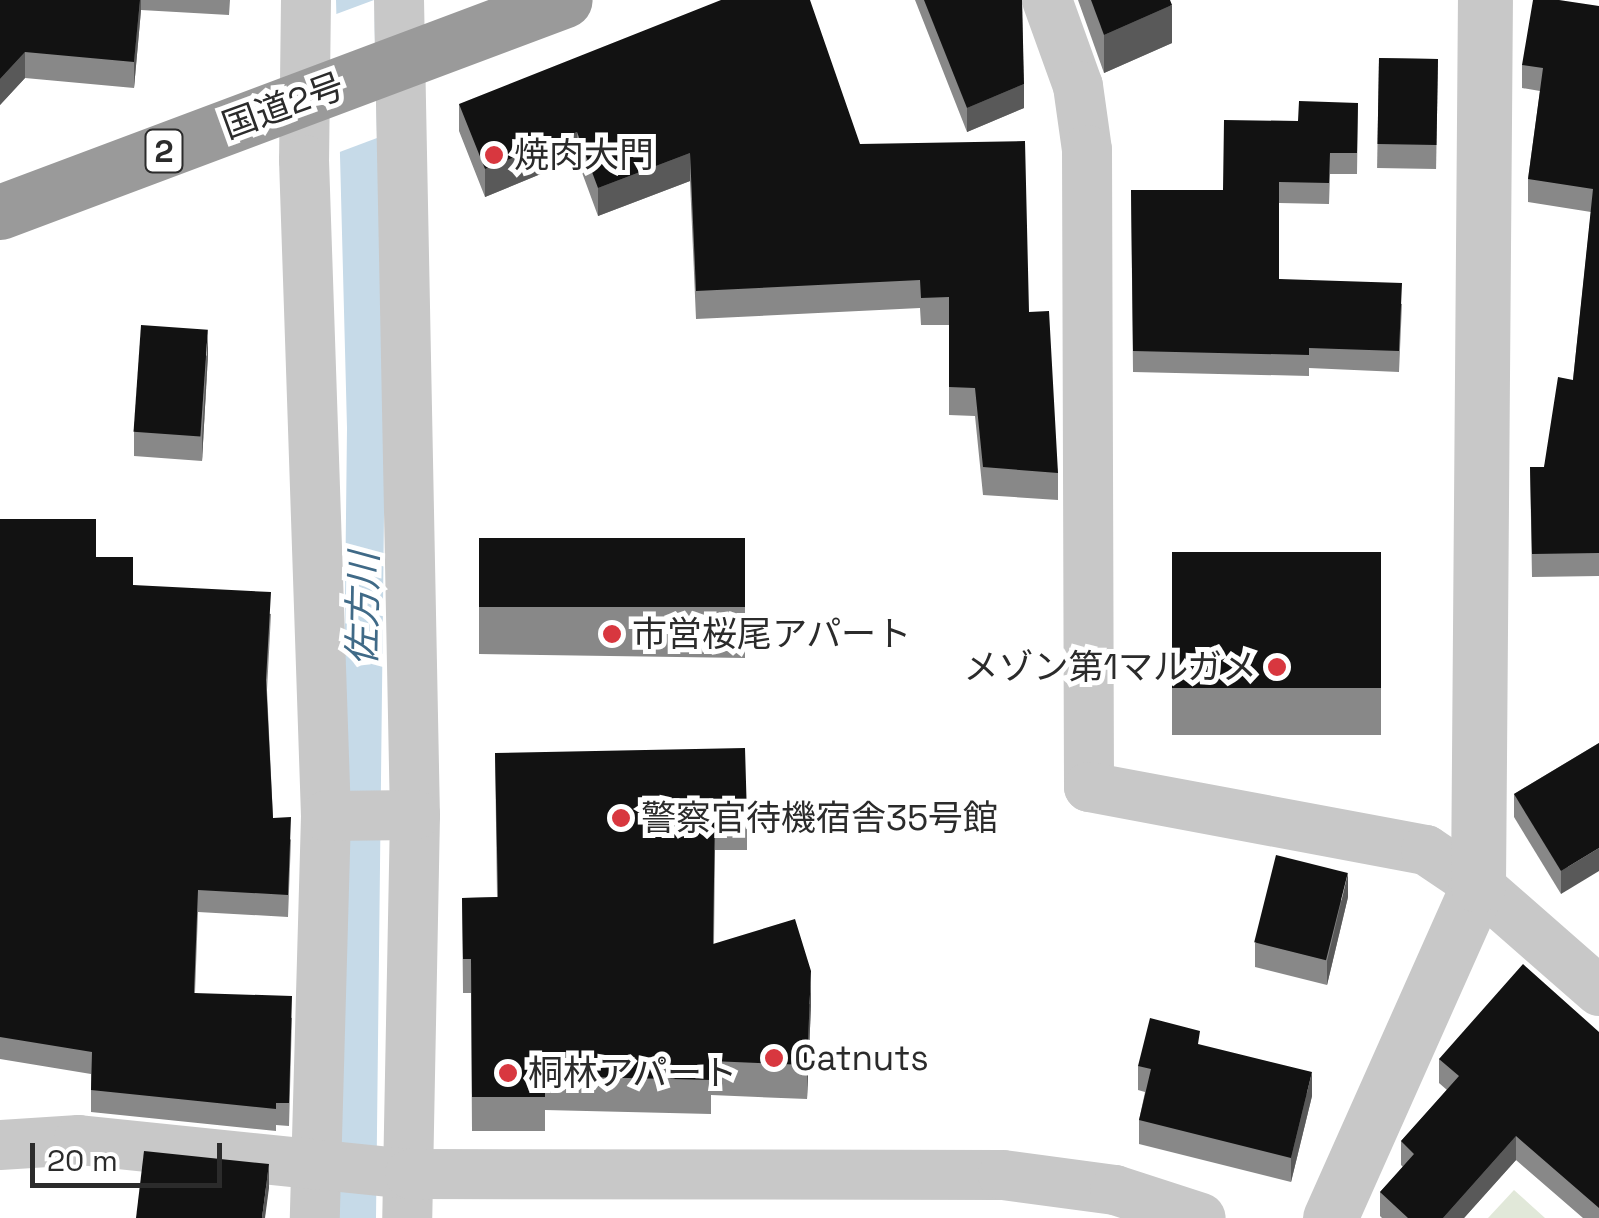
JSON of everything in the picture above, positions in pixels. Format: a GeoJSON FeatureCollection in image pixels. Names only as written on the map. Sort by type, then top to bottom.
{"type":"FeatureCollection","features":[{"type":"Feature","properties":{"kind":"highway","name":"国道2号"},"geometry":{"type":"LineString","coordinates":[[0,212],[565,0]]}},
{"type":"Feature","properties":{"kind":"street"},"geometry":{"type":"LineString","coordinates":[[306,0],[315,94],[334,816],[314,1218]]}},
{"type":"Feature","properties":{"kind":"street"},"geometry":{"type":"LineString","coordinates":[[399,0],[391,66],[409,1196]]}},
{"type":"Feature","properties":{"kind":"street"},"geometry":{"type":"LineString","coordinates":[[1047,0],[1078,86],[1087,150],[1089,786],[1426,850],[1478,885],[1599,991]]}},
{"type":"Feature","properties":{"kind":"street"},"geometry":{"type":"LineString","coordinates":[[1330,1218],[1478,885],[1485,0]]}},
{"type":"Feature","properties":{"kind":"street"},"geometry":{"type":"LineString","coordinates":[[334,816],[404,815]]}},
{"type":"Feature","properties":{"kind":"street"},"geometry":{"type":"LineString","coordinates":[[0,1145],[80,1140],[316,1164],[409,1196],[1002,1175],[1115,1190],[1201,1218]]}},
{"type":"Feature","properties":{"kind":"green space"},"geometry":{"type":"Polygon","coordinates":[[[1514,1190],[1545,1218],[1488,1218],[1514,1190]]]}},
{"type":"Feature","properties":{"kind":"water","name":"佐方川"},"geometry":{"type":"Polygon","coordinates":[[[336,0],[374,0],[386,340],[376,1218],[338,1218],[347,428],[336,0]]]}},
{"type":"Feature","properties":{"kind":"pier"},"geometry":{"type":"Polygon","coordinates":[[[374,0],[377,138],[337,153],[331,16],[374,0]]]}},
{"type":"Feature","properties":{"kind":"building"},"geometry":{"type":"Polygon","coordinates":[[[0,0],[140,0],[134,62],[25,52],[0,79],[0,0]]]}},
{"type":"Feature","properties":{"kind":"building"},"geometry":{"type":"Polygon","coordinates":[[[721,0],[810,0],[860,144],[1025,141],[1029,312],[1049,311],[1058,473],[983,467],[975,388],[949,387],[949,297],[921,298],[920,280],[696,291],[690,153],[598,188],[577,132],[485,169],[459,104],[721,0]]]}},
{"type":"Feature","properties":{"kind":"building"},"geometry":{"type":"Polygon","coordinates":[[[924,0],[1022,0],[1024,84],[967,108],[924,0]]]}},
{"type":"Feature","properties":{"kind":"building"},"geometry":{"type":"Polygon","coordinates":[[[1091,0],[1170,0],[1172,5],[1104,35],[1091,0]]]}},
{"type":"Feature","properties":{"kind":"building"},"geometry":{"type":"Polygon","coordinates":[[[1533,0],[1599,6],[1599,553],[1532,554],[1530,467],[1544,467],[1558,377],[1573,380],[1593,189],[1528,179],[1543,68],[1522,65],[1533,0]]]}},
{"type":"Feature","properties":{"kind":"building"},"geometry":{"type":"Polygon","coordinates":[[[1379,58],[1438,59],[1436,145],[1377,144],[1379,58]]]}},
{"type":"Feature","properties":{"kind":"building"},"geometry":{"type":"Polygon","coordinates":[[[1299,101],[1358,103],[1357,153],[1330,153],[1329,183],[1279,182],[1279,279],[1402,283],[1399,351],[1309,348],[1309,355],[1133,351],[1131,190],[1223,190],[1224,120],[1298,121],[1299,101]]]}},
{"type":"Feature","properties":{"kind":"building"},"geometry":{"type":"Polygon","coordinates":[[[141,325],[208,330],[200,436],[134,432],[141,325]]]}},
{"type":"Feature","properties":{"kind":"building"},"geometry":{"type":"Polygon","coordinates":[[[0,519],[96,519],[96,557],[133,557],[133,585],[271,592],[266,680],[273,818],[291,817],[288,895],[198,890],[194,993],[292,996],[289,1103],[276,1103],[276,1109],[91,1090],[92,1052],[0,1037],[0,519]]]}},
{"type":"Feature","properties":{"kind":"building"},"geometry":{"type":"Polygon","coordinates":[[[479,538],[745,538],[745,607],[479,607],[479,538]]]}},
{"type":"Feature","properties":{"kind":"building","name":"メゾン第1マルガメ"},"geometry":{"type":"Polygon","coordinates":[[[1172,552],[1381,552],[1381,688],[1172,688],[1172,552]]]}},
{"type":"Feature","properties":{"kind":"building"},"geometry":{"type":"Polygon","coordinates":[[[1599,743],[1599,848],[1561,871],[1514,794],[1599,743]]]}},
{"type":"Feature","properties":{"kind":"building"},"geometry":{"type":"Polygon","coordinates":[[[745,748],[747,816],[715,816],[713,944],[795,919],[811,971],[807,1065],[711,1061],[711,1080],[545,1076],[545,1097],[472,1097],[471,959],[463,959],[462,898],[498,897],[495,753],[745,748]]]}},
{"type":"Feature","properties":{"kind":"building"},"geometry":{"type":"Polygon","coordinates":[[[1276,855],[1348,873],[1326,960],[1254,942],[1276,855]]]}},
{"type":"Feature","properties":{"kind":"building"},"geometry":{"type":"Polygon","coordinates":[[[1523,964],[1599,1032],[1599,1208],[1516,1136],[1443,1218],[1408,1218],[1380,1192],[1414,1154],[1401,1141],[1459,1076],[1439,1059],[1523,964]]]}},
{"type":"Feature","properties":{"kind":"building"},"geometry":{"type":"Polygon","coordinates":[[[1150,1018],[1200,1031],[1198,1044],[1312,1072],[1291,1158],[1139,1120],[1151,1069],[1138,1066],[1150,1018]]]}},
{"type":"Feature","properties":{"kind":"building"},"geometry":{"type":"Polygon","coordinates":[[[144,1151],[269,1164],[262,1218],[136,1218],[144,1151]]]}},
{"type":"Feature","properties":{"kind":"place","name":"焼肉大門"},"geometry":{"type":"Point","coordinates":[494,155]}},
{"type":"Feature","properties":{"kind":"place","name":"市営桜尾アパート"},"geometry":{"type":"Point","coordinates":[612,634]}},
{"type":"Feature","properties":{"kind":"place","name":"メゾン第1マルガメ"},"geometry":{"type":"Point","coordinates":[1277,667]}},
{"type":"Feature","properties":{"kind":"place","name":"警察官待機宿舎35号館"},"geometry":{"type":"Point","coordinates":[621,818]}},
{"type":"Feature","properties":{"kind":"place","name":"Catnuts"},"geometry":{"type":"Point","coordinates":[774,1058]}},
{"type":"Feature","properties":{"kind":"place","name":"桐林アパート"},"geometry":{"type":"Point","coordinates":[508,1073]}}]}
